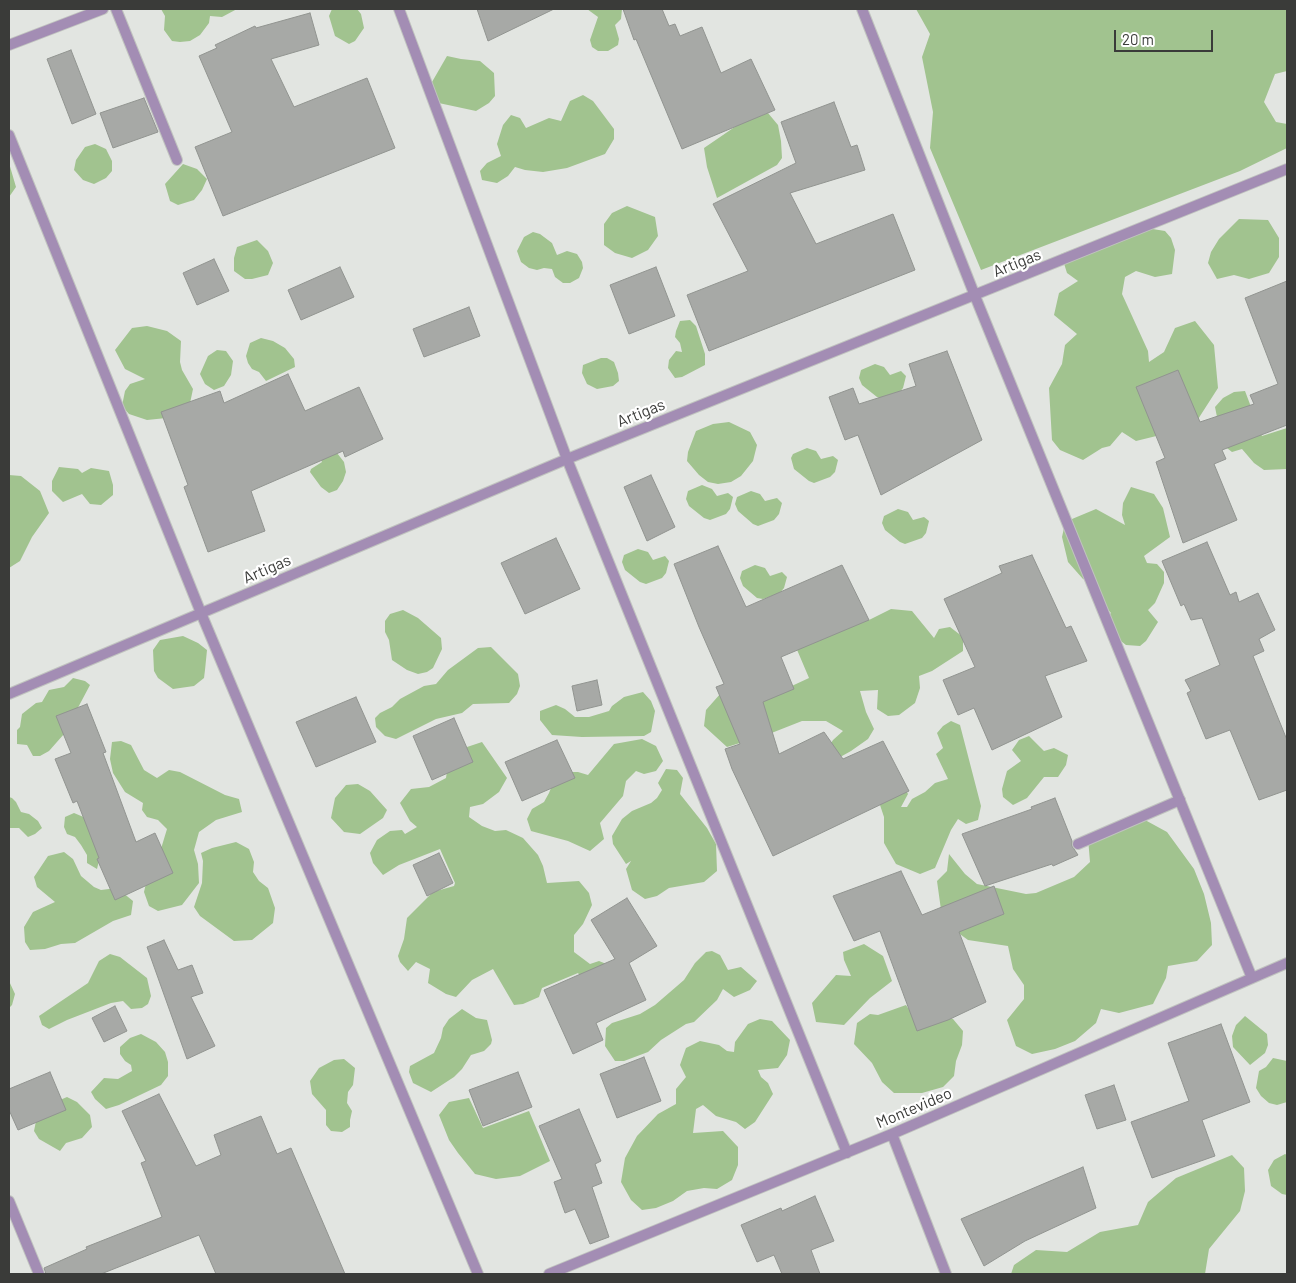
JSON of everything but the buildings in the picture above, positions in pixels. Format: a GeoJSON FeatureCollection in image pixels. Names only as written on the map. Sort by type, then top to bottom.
{"type":"FeatureCollection","features":[{"type":"Feature","properties":{"kind":"street"},"geometry":{"type":"LineString","coordinates":[[9,45],[103,9]]}},
{"type":"Feature","properties":{"kind":"street"},"geometry":{"type":"LineString","coordinates":[[116,9],[177,160]]}},
{"type":"Feature","properties":{"kind":"street"},"geometry":{"type":"LineString","coordinates":[[400,9],[567,459],[847,1153]]}},
{"type":"Feature","properties":{"kind":"street"},"geometry":{"type":"LineString","coordinates":[[862,9],[975,296],[1252,978]]}},
{"type":"Feature","properties":{"kind":"street"},"geometry":{"type":"LineString","coordinates":[[9,135],[201,613],[478,1274]]}},
{"type":"Feature","properties":{"kind":"street","name":"Artigas"},"geometry":{"type":"LineString","coordinates":[[9,694],[567,459],[1287,169]]}},
{"type":"Feature","properties":{"kind":"street"},"geometry":{"type":"LineString","coordinates":[[1078,844],[1180,800]]}},
{"type":"Feature","properties":{"kind":"street","name":"Montevideo"},"geometry":{"type":"LineString","coordinates":[[549,1274],[847,1153],[1287,963]]}},
{"type":"Feature","properties":{"kind":"street"},"geometry":{"type":"LineString","coordinates":[[892,1134],[946,1274]]}},
{"type":"Feature","properties":{"kind":"street"},"geometry":{"type":"LineString","coordinates":[[9,1201],[39,1274]]}},
{"type":"Feature","properties":{"kind":"green space"},"geometry":{"type":"Polygon","coordinates":[[[161,9],[237,9],[222,17],[210,16],[209,23],[200,35],[190,41],[180,42],[172,41],[164,30],[165,16],[161,9]]]}},
{"type":"Feature","properties":{"kind":"green space"},"geometry":{"type":"Polygon","coordinates":[[[332,9],[357,9],[361,14],[364,28],[355,41],[349,44],[335,36],[329,16],[332,9]]]}},
{"type":"Feature","properties":{"kind":"green space"},"geometry":{"type":"Polygon","coordinates":[[[587,9],[622,9],[621,19],[615,25],[619,39],[618,45],[608,51],[598,51],[592,47],[590,40],[598,17],[587,9]]]}},
{"type":"Feature","properties":{"kind":"green space"},"geometry":{"type":"Polygon","coordinates":[[[916,9],[1287,9],[1287,71],[1275,74],[1264,102],[1276,122],[1287,124],[1287,148],[1240,171],[981,270],[930,148],[933,112],[922,57],[930,34],[916,9]]]}},
{"type":"Feature","properties":{"kind":"green space"},"geometry":{"type":"Polygon","coordinates":[[[447,56],[480,61],[494,73],[495,96],[489,103],[476,111],[434,102],[432,82],[447,56]]]}},
{"type":"Feature","properties":{"kind":"green space"},"geometry":{"type":"Polygon","coordinates":[[[583,95],[593,101],[614,129],[614,139],[605,154],[567,168],[543,172],[515,167],[508,176],[497,183],[482,180],[480,171],[487,163],[501,156],[497,144],[503,125],[511,115],[520,118],[526,128],[549,118],[561,121],[570,101],[583,95]]]}},
{"type":"Feature","properties":{"kind":"green space"},"geometry":{"type":"Polygon","coordinates":[[[768,113],[778,125],[782,158],[777,165],[717,198],[707,167],[704,148],[742,122],[768,113]]]}},
{"type":"Feature","properties":{"kind":"green space"},"geometry":{"type":"Polygon","coordinates":[[[95,144],[106,149],[112,161],[112,171],[106,178],[94,184],[83,180],[74,170],[76,160],[85,147],[95,144]]]}},
{"type":"Feature","properties":{"kind":"green space"},"geometry":{"type":"Polygon","coordinates":[[[9,163],[16,187],[9,197],[9,163]]]}},
{"type":"Feature","properties":{"kind":"green space"},"geometry":{"type":"Polygon","coordinates":[[[183,164],[197,169],[207,179],[202,190],[194,200],[178,205],[170,201],[165,184],[183,164]]]}},
{"type":"Feature","properties":{"kind":"green space"},"geometry":{"type":"Polygon","coordinates":[[[627,206],[655,217],[658,236],[648,250],[632,258],[615,253],[604,245],[604,224],[612,213],[627,206]]]}},
{"type":"Feature","properties":{"kind":"green space"},"geometry":{"type":"Polygon","coordinates":[[[1239,219],[1268,220],[1279,238],[1279,257],[1269,273],[1249,279],[1234,275],[1217,279],[1208,263],[1211,252],[1219,239],[1239,219]]]}},
{"type":"Feature","properties":{"kind":"green space"},"geometry":{"type":"Polygon","coordinates":[[[1134,226],[1165,231],[1171,238],[1175,250],[1172,274],[1155,277],[1136,271],[1125,277],[1122,294],[1148,351],[1149,362],[1164,352],[1175,328],[1195,321],[1214,345],[1218,388],[1193,427],[1136,441],[1122,432],[1110,446],[1102,448],[1083,460],[1060,450],[1052,440],[1049,388],[1062,364],[1065,345],[1077,334],[1054,315],[1059,293],[1078,281],[1067,273],[1061,254],[1134,226]]]}},
{"type":"Feature","properties":{"kind":"green space"},"geometry":{"type":"Polygon","coordinates":[[[533,232],[540,234],[552,243],[557,255],[567,251],[577,254],[583,268],[579,278],[570,283],[563,283],[555,277],[552,269],[544,268],[537,270],[529,268],[521,262],[517,251],[524,237],[533,232]]]}},
{"type":"Feature","properties":{"kind":"green space"},"geometry":{"type":"Polygon","coordinates":[[[257,240],[268,251],[273,263],[268,275],[245,279],[234,271],[234,258],[237,247],[257,240]]]}},
{"type":"Feature","properties":{"kind":"green space"},"geometry":{"type":"Polygon","coordinates":[[[690,320],[696,326],[705,354],[705,365],[682,377],[675,378],[668,368],[669,360],[676,351],[682,352],[680,343],[675,337],[676,331],[680,321],[690,320]]]}},
{"type":"Feature","properties":{"kind":"green space"},"geometry":{"type":"Polygon","coordinates":[[[147,326],[167,331],[181,341],[180,362],[182,370],[193,389],[189,408],[176,417],[147,420],[129,414],[122,406],[125,391],[130,384],[145,379],[125,369],[115,350],[132,328],[147,326]]]}},
{"type":"Feature","properties":{"kind":"green space"},"geometry":{"type":"Polygon","coordinates":[[[261,338],[273,341],[285,348],[294,359],[295,367],[266,381],[259,372],[252,369],[246,356],[250,343],[261,338]]]}},
{"type":"Feature","properties":{"kind":"green space"},"geometry":{"type":"Polygon","coordinates":[[[217,350],[226,351],[233,361],[231,375],[224,386],[214,390],[205,384],[200,374],[208,356],[217,350]]]}},
{"type":"Feature","properties":{"kind":"green space"},"geometry":{"type":"Polygon","coordinates":[[[601,358],[607,358],[614,362],[619,381],[613,386],[597,389],[587,384],[582,373],[583,365],[601,358]]]}},
{"type":"Feature","properties":{"kind":"green space"},"geometry":{"type":"Polygon","coordinates":[[[875,364],[884,367],[890,375],[901,371],[906,376],[903,388],[899,393],[882,399],[862,385],[859,378],[861,370],[875,364]]]}},
{"type":"Feature","properties":{"kind":"green space"},"geometry":{"type":"Polygon","coordinates":[[[1245,391],[1262,436],[1287,428],[1287,469],[1264,470],[1254,463],[1242,449],[1232,452],[1218,441],[1215,407],[1223,398],[1234,392],[1245,391]]]}},
{"type":"Feature","properties":{"kind":"green space"},"geometry":{"type":"Polygon","coordinates":[[[729,422],[750,432],[757,445],[753,461],[741,476],[731,482],[718,484],[708,482],[687,461],[688,452],[696,431],[713,424],[729,422]]]}},
{"type":"Feature","properties":{"kind":"green space"},"geometry":{"type":"Polygon","coordinates":[[[314,446],[337,453],[344,462],[346,472],[337,490],[329,493],[321,487],[310,472],[311,469],[322,462],[314,446]]]}},
{"type":"Feature","properties":{"kind":"green space"},"geometry":{"type":"Polygon","coordinates":[[[807,448],[816,451],[821,459],[833,456],[838,460],[835,472],[830,477],[814,483],[794,469],[791,458],[793,454],[807,448]]]}},
{"type":"Feature","properties":{"kind":"green space"},"geometry":{"type":"Polygon","coordinates":[[[59,467],[78,469],[82,473],[91,468],[109,471],[113,485],[113,495],[101,505],[90,504],[82,494],[63,502],[52,491],[52,481],[59,467]]]}},
{"type":"Feature","properties":{"kind":"green space"},"geometry":{"type":"Polygon","coordinates":[[[9,475],[21,476],[40,491],[49,513],[32,537],[20,561],[9,568],[9,475]]]}},
{"type":"Feature","properties":{"kind":"green space"},"geometry":{"type":"Polygon","coordinates":[[[702,485],[712,489],[717,496],[728,493],[733,497],[730,509],[726,514],[710,520],[704,518],[689,506],[686,499],[688,491],[702,485]]]}},
{"type":"Feature","properties":{"kind":"green space"},"geometry":{"type":"Polygon","coordinates":[[[1131,487],[1154,494],[1163,508],[1170,537],[1144,556],[1147,563],[1157,564],[1164,572],[1164,583],[1155,603],[1148,610],[1158,622],[1146,641],[1140,646],[1126,645],[1117,638],[1108,616],[1111,613],[1100,601],[1094,582],[1083,579],[1068,562],[1062,537],[1064,528],[1072,519],[1096,509],[1125,525],[1122,515],[1123,503],[1131,487]]]}},
{"type":"Feature","properties":{"kind":"green space"},"geometry":{"type":"Polygon","coordinates":[[[751,491],[760,494],[765,501],[777,498],[782,503],[779,514],[774,520],[758,526],[738,511],[735,504],[737,497],[751,491]]]}},
{"type":"Feature","properties":{"kind":"green space"},"geometry":{"type":"Polygon","coordinates":[[[898,509],[908,512],[913,520],[924,517],[929,521],[926,533],[922,538],[905,544],[885,530],[882,523],[884,516],[898,509]]]}},
{"type":"Feature","properties":{"kind":"green space"},"geometry":{"type":"Polygon","coordinates":[[[638,549],[648,552],[653,560],[665,556],[669,561],[666,573],[662,578],[646,584],[640,582],[625,570],[622,562],[624,555],[638,549]]]}},
{"type":"Feature","properties":{"kind":"green space"},"geometry":{"type":"Polygon","coordinates":[[[755,565],[765,568],[770,576],[782,572],[787,577],[784,588],[779,594],[763,599],[757,598],[743,586],[740,578],[742,571],[755,565]]]}},
{"type":"Feature","properties":{"kind":"green space"},"geometry":{"type":"Polygon","coordinates":[[[891,609],[912,611],[934,638],[939,629],[950,627],[963,637],[963,651],[932,671],[919,676],[920,688],[915,703],[899,715],[888,716],[877,709],[878,690],[860,691],[866,712],[874,729],[868,739],[851,751],[833,761],[825,753],[833,740],[843,731],[826,721],[802,721],[727,747],[704,726],[706,710],[721,693],[742,709],[809,678],[795,645],[862,613],[869,620],[891,609]]]}},
{"type":"Feature","properties":{"kind":"green space"},"geometry":{"type":"Polygon","coordinates":[[[403,610],[418,618],[441,638],[442,649],[433,668],[427,672],[418,674],[407,670],[392,660],[389,640],[385,632],[385,621],[390,614],[403,610]]]}},
{"type":"Feature","properties":{"kind":"green space"},"geometry":{"type":"Polygon","coordinates":[[[183,636],[198,643],[207,650],[204,678],[194,686],[173,689],[158,678],[154,671],[153,650],[160,640],[183,636]]]}},
{"type":"Feature","properties":{"kind":"green space"},"geometry":{"type":"Polygon","coordinates":[[[491,647],[518,674],[520,686],[517,694],[509,703],[473,704],[462,713],[436,719],[396,739],[385,736],[376,727],[375,718],[392,707],[400,699],[424,686],[436,684],[448,670],[478,648],[491,647]]]}},
{"type":"Feature","properties":{"kind":"green space"},"geometry":{"type":"Polygon","coordinates":[[[73,678],[85,681],[90,685],[64,734],[49,751],[40,756],[33,756],[27,745],[17,744],[17,730],[20,727],[22,714],[36,703],[42,702],[49,690],[64,687],[73,678]]]}},
{"type":"Feature","properties":{"kind":"green space"},"geometry":{"type":"Polygon","coordinates":[[[643,692],[651,701],[655,711],[651,732],[644,736],[582,737],[552,735],[540,720],[540,711],[556,705],[575,717],[589,717],[609,711],[612,706],[624,697],[643,692]]]}},
{"type":"Feature","properties":{"kind":"green space"},"geometry":{"type":"Polygon","coordinates":[[[951,721],[960,725],[981,806],[978,820],[966,824],[958,819],[951,830],[935,868],[920,874],[896,864],[884,843],[884,817],[880,805],[862,800],[903,784],[908,794],[901,807],[907,807],[912,799],[925,792],[935,783],[948,779],[936,754],[943,748],[937,733],[951,721]]]}},
{"type":"Feature","properties":{"kind":"green space"},"geometry":{"type":"Polygon","coordinates":[[[1029,736],[1044,751],[1054,748],[1068,755],[1066,765],[1058,777],[1044,777],[1027,798],[1013,805],[1003,797],[1002,789],[1007,771],[1021,761],[1012,750],[1019,740],[1029,736]]]}},
{"type":"Feature","properties":{"kind":"green space"},"geometry":{"type":"Polygon","coordinates":[[[642,739],[656,746],[663,761],[656,771],[644,774],[636,771],[626,781],[623,796],[600,823],[604,839],[590,851],[568,841],[531,831],[527,819],[532,809],[544,802],[553,783],[567,772],[578,772],[588,775],[614,744],[642,739]]]}},
{"type":"Feature","properties":{"kind":"green space"},"geometry":{"type":"Polygon","coordinates":[[[121,741],[131,745],[144,770],[157,778],[169,770],[180,772],[225,795],[239,799],[242,812],[216,820],[199,832],[194,850],[198,864],[199,883],[182,905],[158,911],[149,906],[144,892],[147,879],[160,852],[167,829],[158,820],[147,817],[142,810],[143,803],[125,792],[113,773],[110,759],[112,742],[121,741]]]}},
{"type":"Feature","properties":{"kind":"green space"},"geometry":{"type":"Polygon","coordinates":[[[482,742],[507,778],[499,792],[483,804],[470,807],[469,817],[482,826],[495,831],[506,830],[523,838],[538,855],[547,883],[579,881],[589,893],[592,905],[583,924],[574,935],[574,952],[590,964],[599,961],[614,967],[586,984],[578,973],[542,988],[539,997],[523,1004],[514,1005],[493,969],[472,980],[456,997],[446,994],[428,983],[430,969],[416,962],[408,971],[400,962],[398,956],[404,939],[407,918],[433,892],[454,886],[455,883],[440,849],[399,865],[383,875],[373,863],[370,853],[377,840],[390,831],[402,830],[405,834],[417,827],[410,821],[400,803],[411,789],[429,787],[446,778],[448,764],[455,751],[482,742]]]}},
{"type":"Feature","properties":{"kind":"green space"},"geometry":{"type":"Polygon","coordinates":[[[666,769],[677,770],[683,778],[680,794],[707,828],[716,844],[717,871],[704,882],[669,888],[657,896],[645,899],[632,890],[626,869],[631,861],[626,864],[613,844],[612,836],[622,819],[632,811],[651,803],[657,798],[662,790],[658,783],[666,769]]]}},
{"type":"Feature","properties":{"kind":"green space"},"geometry":{"type":"Polygon","coordinates":[[[358,784],[370,791],[387,810],[383,818],[360,834],[344,832],[331,818],[335,798],[346,785],[358,784]]]}},
{"type":"Feature","properties":{"kind":"green space"},"geometry":{"type":"Polygon","coordinates":[[[9,797],[16,802],[21,812],[29,814],[38,821],[42,828],[28,837],[19,828],[9,828],[9,797]]]}},
{"type":"Feature","properties":{"kind":"green space"},"geometry":{"type":"Polygon","coordinates":[[[74,813],[93,821],[104,840],[97,869],[87,863],[87,855],[81,845],[75,837],[67,834],[64,827],[65,817],[74,813]]]}},
{"type":"Feature","properties":{"kind":"green space"},"geometry":{"type":"Polygon","coordinates":[[[1145,820],[1167,832],[1194,869],[1204,894],[1211,923],[1212,945],[1197,961],[1168,966],[1166,978],[1153,1004],[1119,1013],[1101,1009],[1096,1023],[1075,1041],[1055,1049],[1032,1054],[1016,1046],[1007,1020],[1024,999],[1024,985],[1013,969],[1008,946],[968,940],[942,917],[937,881],[947,871],[949,854],[965,874],[977,884],[1026,894],[1036,893],[1074,877],[1090,862],[1088,838],[1145,820]]]}},
{"type":"Feature","properties":{"kind":"green space"},"geometry":{"type":"Polygon","coordinates":[[[236,842],[249,849],[254,862],[253,872],[259,881],[268,888],[275,908],[273,923],[252,940],[234,941],[200,916],[194,907],[202,883],[203,861],[201,853],[236,842]]]}},
{"type":"Feature","properties":{"kind":"green space"},"geometry":{"type":"Polygon","coordinates":[[[64,852],[73,859],[81,876],[94,887],[101,890],[117,888],[133,901],[131,915],[113,921],[75,943],[30,950],[25,942],[24,927],[33,912],[55,902],[37,887],[34,877],[48,856],[64,852]]]}},
{"type":"Feature","properties":{"kind":"green space"},"geometry":{"type":"Polygon","coordinates":[[[864,944],[883,956],[892,981],[870,998],[844,1025],[816,1022],[812,1003],[836,975],[851,976],[844,960],[843,952],[864,944]]]}},
{"type":"Feature","properties":{"kind":"green space"},"geometry":{"type":"Polygon","coordinates":[[[712,951],[720,955],[728,970],[741,967],[757,981],[750,990],[734,997],[723,989],[717,1000],[694,1022],[686,1024],[661,1040],[648,1052],[624,1061],[615,1061],[605,1046],[606,1028],[612,1023],[640,1014],[655,1005],[684,980],[695,963],[706,952],[712,951]]]}},
{"type":"Feature","properties":{"kind":"green space"},"geometry":{"type":"Polygon","coordinates":[[[110,954],[120,957],[147,978],[151,996],[148,1004],[142,1008],[131,1009],[123,1001],[111,1003],[49,1029],[42,1025],[39,1016],[88,983],[99,961],[110,954]]]}},
{"type":"Feature","properties":{"kind":"green space"},"geometry":{"type":"Polygon","coordinates":[[[9,981],[15,994],[12,1005],[9,1008],[9,981]]]}},
{"type":"Feature","properties":{"kind":"green space"},"geometry":{"type":"Polygon","coordinates":[[[906,1005],[910,1011],[939,1014],[953,1019],[963,1031],[962,1045],[956,1061],[954,1076],[943,1087],[922,1093],[894,1093],[882,1082],[872,1063],[854,1044],[857,1023],[870,1014],[878,1015],[906,1005]]]}},
{"type":"Feature","properties":{"kind":"green space"},"geometry":{"type":"Polygon","coordinates":[[[462,1009],[476,1018],[487,1020],[492,1040],[491,1044],[484,1051],[471,1055],[454,1077],[431,1092],[413,1083],[409,1072],[410,1066],[434,1053],[441,1038],[443,1028],[449,1019],[462,1009]]]}},
{"type":"Feature","properties":{"kind":"green space"},"geometry":{"type":"Polygon","coordinates":[[[1245,1016],[1267,1034],[1268,1045],[1265,1053],[1250,1065],[1233,1047],[1232,1036],[1236,1025],[1245,1016]]]}},
{"type":"Feature","properties":{"kind":"green space"},"geometry":{"type":"Polygon","coordinates":[[[760,1019],[772,1021],[790,1040],[787,1055],[778,1068],[758,1070],[761,1077],[768,1083],[773,1094],[755,1122],[745,1129],[736,1122],[716,1116],[703,1105],[696,1109],[693,1133],[723,1131],[738,1147],[738,1165],[732,1180],[717,1189],[704,1188],[687,1191],[673,1201],[656,1208],[642,1210],[631,1200],[621,1182],[625,1158],[637,1136],[658,1114],[676,1104],[676,1089],[686,1077],[680,1065],[686,1048],[700,1041],[719,1045],[727,1051],[734,1052],[735,1042],[748,1024],[760,1019]]]}},
{"type":"Feature","properties":{"kind":"green space"},"geometry":{"type":"Polygon","coordinates":[[[141,1034],[156,1042],[165,1052],[168,1062],[168,1076],[161,1085],[119,1105],[106,1109],[95,1099],[91,1092],[104,1078],[118,1079],[132,1071],[131,1065],[120,1054],[120,1047],[130,1038],[141,1034]]]}},
{"type":"Feature","properties":{"kind":"green space"},"geometry":{"type":"Polygon","coordinates":[[[1273,1058],[1287,1061],[1287,1102],[1277,1105],[1269,1103],[1256,1088],[1259,1071],[1266,1067],[1273,1058]]]}},
{"type":"Feature","properties":{"kind":"green space"},"geometry":{"type":"Polygon","coordinates":[[[344,1059],[355,1068],[353,1085],[348,1092],[347,1103],[352,1111],[350,1127],[342,1132],[331,1131],[326,1125],[326,1110],[312,1094],[310,1081],[319,1068],[334,1060],[344,1059]]]}},
{"type":"Feature","properties":{"kind":"green space"},"geometry":{"type":"Polygon","coordinates":[[[67,1097],[77,1102],[90,1115],[92,1127],[82,1138],[66,1143],[60,1151],[39,1139],[34,1131],[37,1116],[53,1103],[67,1097]]]}},
{"type":"Feature","properties":{"kind":"green space"},"geometry":{"type":"Polygon","coordinates":[[[469,1098],[483,1128],[529,1111],[550,1161],[520,1176],[496,1179],[475,1174],[449,1140],[439,1115],[449,1102],[469,1098]]]}},
{"type":"Feature","properties":{"kind":"green space"},"geometry":{"type":"Polygon","coordinates":[[[1285,1154],[1287,1155],[1287,1195],[1282,1194],[1271,1186],[1268,1170],[1274,1160],[1285,1154]]]}},
{"type":"Feature","properties":{"kind":"green space"},"geometry":{"type":"Polygon","coordinates":[[[1232,1155],[1244,1168],[1245,1191],[1240,1211],[1209,1249],[1205,1274],[1011,1274],[1014,1265],[1036,1250],[1067,1252],[1100,1232],[1138,1225],[1148,1202],[1176,1178],[1232,1155]]]}}]}
